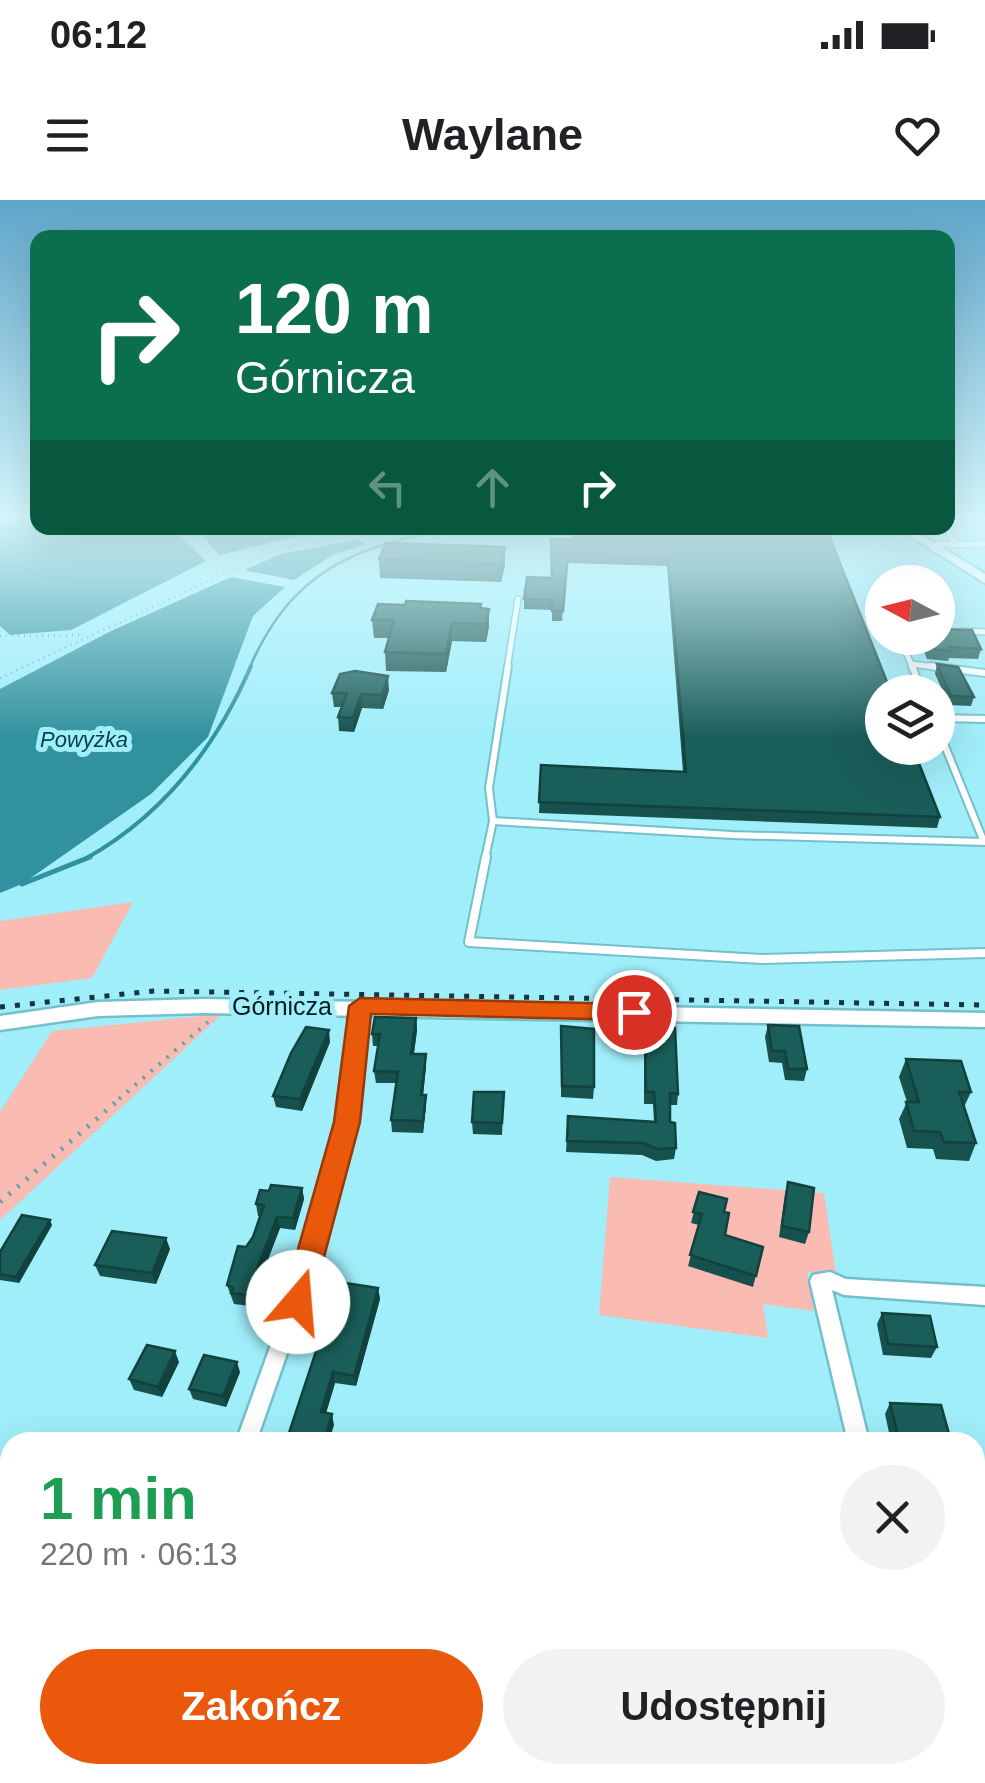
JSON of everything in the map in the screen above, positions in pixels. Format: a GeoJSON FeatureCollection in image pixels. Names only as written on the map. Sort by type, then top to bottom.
{"type":"FeatureCollection","features":[{"type":"Feature","properties":{"kind":"street","name":"Górnicza"},"geometry":{"type":"LineString","coordinates":[[0,1024],[98,1009],[230,1006],[985,1020]]}},
{"type":"Feature","properties":{"kind":"street"},"geometry":{"type":"LineString","coordinates":[[250,1432],[318,1239],[347,1122],[360,1006]]}},
{"type":"Feature","properties":{"kind":"street"},"geometry":{"type":"LineString","coordinates":[[857,1432],[820,1281],[830,1280],[844,1287],[985,1296]]}},
{"type":"Feature","properties":{"kind":"lane"},"geometry":{"type":"LineString","coordinates":[[518,598],[489,788],[493,820],[469,942],[762,959],[985,953]]}},
{"type":"Feature","properties":{"kind":"lane"},"geometry":{"type":"LineString","coordinates":[[955,630],[985,632]]}},
{"type":"Feature","properties":{"kind":"lane"},"geometry":{"type":"LineString","coordinates":[[907,655],[915,675]]}},
{"type":"Feature","properties":{"kind":"lane"},"geometry":{"type":"LineString","coordinates":[[911,664],[985,672]]}},
{"type":"Feature","properties":{"kind":"lane"},"geometry":{"type":"LineString","coordinates":[[955,718],[985,719]]}},
{"type":"Feature","properties":{"kind":"lane"},"geometry":{"type":"LineString","coordinates":[[493,820],[732,835],[984,842],[953,765]]}},
{"type":"Feature","properties":{"kind":"path"},"geometry":{"type":"LineString","coordinates":[[0,678],[185,591]]}},
{"type":"Feature","properties":{"kind":"path"},"geometry":{"type":"LineString","coordinates":[[0,636],[87,635]]}},
{"type":"Feature","properties":{"kind":"path"},"geometry":{"type":"LineString","coordinates":[[0,1202],[136,1081],[230,1006]]}},
{"type":"Feature","properties":{"kind":"shaded area"},"geometry":{"type":"Polygon","coordinates":[[[133,902],[92,978],[0,990],[0,921],[133,902]]]}},
{"type":"Feature","properties":{"kind":"shaded area"},"geometry":{"type":"Polygon","coordinates":[[[222,1014],[0,1220],[0,1112],[52,1031],[222,1014]]]}},
{"type":"Feature","properties":{"kind":"shaded area"},"geometry":{"type":"Polygon","coordinates":[[[610,1177],[824,1193],[836,1274],[807,1272],[814,1311],[763,1304],[768,1338],[599,1315],[610,1177]]]}},
{"type":"Feature","properties":{"kind":"water"},"geometry":{"type":"Polygon","coordinates":[[[0,591],[148,591],[71,630],[10,635],[0,626],[0,591]]]}},
{"type":"Feature","properties":{"kind":"water","name":"Powyżka"},"geometry":{"type":"Polygon","coordinates":[[[200,591],[281,591],[253,616],[208,737],[151,794],[22,884],[0,893],[0,689],[109,632],[200,591]]]}},
{"type":"Feature","properties":{"kind":"building"},"geometry":{"type":"Polygon","coordinates":[[[525,591],[565,591],[563,611],[552,611],[552,600],[524,599],[525,591]]]}},
{"type":"Feature","properties":{"kind":"building"},"geometry":{"type":"Polygon","coordinates":[[[671,591],[851,591],[865,626],[865,655],[876,655],[884,675],[865,675],[865,765],[920,765],[940,817],[539,802],[541,765],[686,772],[671,591]]]}},
{"type":"Feature","properties":{"kind":"building"},"geometry":{"type":"Polygon","coordinates":[[[406,601],[481,604],[480,608],[489,609],[486,624],[452,623],[446,654],[385,652],[394,620],[372,620],[378,604],[405,605],[406,601]]]}},
{"type":"Feature","properties":{"kind":"building"},"geometry":{"type":"Polygon","coordinates":[[[955,630],[972,630],[981,649],[955,647],[955,630]]]}},
{"type":"Feature","properties":{"kind":"building"},"geometry":{"type":"Polygon","coordinates":[[[937,664],[958,667],[974,697],[955,696],[955,675],[942,675],[937,664]]]}},
{"type":"Feature","properties":{"kind":"building"},"geometry":{"type":"Polygon","coordinates":[[[355,671],[388,676],[382,695],[361,694],[353,718],[338,717],[347,693],[332,693],[340,674],[355,671]]]}},
{"type":"Feature","properties":{"kind":"building"},"geometry":{"type":"Polygon","coordinates":[[[375,1017],[416,1018],[411,1054],[426,1054],[421,1095],[426,1095],[423,1121],[391,1120],[398,1072],[374,1071],[380,1034],[372,1034],[375,1017]]]}},
{"type":"Feature","properties":{"kind":"building"},"geometry":{"type":"Polygon","coordinates":[[[768,1025],[799,1026],[807,1069],[788,1069],[785,1051],[772,1051],[768,1025]]]}},
{"type":"Feature","properties":{"kind":"building"},"geometry":{"type":"Polygon","coordinates":[[[561,1026],[594,1029],[594,1087],[562,1086],[561,1026]]]}},
{"type":"Feature","properties":{"kind":"building"},"geometry":{"type":"Polygon","coordinates":[[[306,1027],[329,1030],[300,1099],[273,1096],[291,1053],[306,1027]]]}},
{"type":"Feature","properties":{"kind":"building"},"geometry":{"type":"Polygon","coordinates":[[[645,1028],[675,1028],[678,1094],[670,1093],[670,1122],[675,1123],[676,1148],[567,1141],[568,1116],[656,1122],[654,1092],[646,1092],[645,1028]]]}},
{"type":"Feature","properties":{"kind":"building"},"geometry":{"type":"Polygon","coordinates":[[[906,1059],[961,1061],[971,1092],[959,1092],[976,1143],[944,1142],[940,1132],[914,1131],[906,1102],[919,1102],[906,1059]]]}},
{"type":"Feature","properties":{"kind":"building"},"geometry":{"type":"Polygon","coordinates":[[[474,1092],[504,1092],[502,1123],[472,1122],[474,1092]]]}},
{"type":"Feature","properties":{"kind":"building"},"geometry":{"type":"Polygon","coordinates":[[[788,1182],[814,1188],[809,1232],[782,1226],[788,1182]]]}},
{"type":"Feature","properties":{"kind":"building"},"geometry":{"type":"Polygon","coordinates":[[[271,1185],[302,1188],[293,1218],[277,1217],[247,1295],[231,1293],[233,1288],[227,1285],[238,1246],[246,1247],[253,1237],[264,1205],[256,1204],[260,1190],[269,1191],[271,1185]]]}},
{"type":"Feature","properties":{"kind":"building"},"geometry":{"type":"Polygon","coordinates":[[[699,1192],[727,1199],[725,1235],[763,1247],[756,1276],[690,1255],[702,1214],[693,1212],[699,1192]]]}},
{"type":"Feature","properties":{"kind":"building"},"geometry":{"type":"Polygon","coordinates":[[[22,1215],[50,1220],[16,1277],[0,1274],[0,1252],[22,1215]]]}},
{"type":"Feature","properties":{"kind":"building"},"geometry":{"type":"Polygon","coordinates":[[[112,1231],[166,1238],[152,1273],[95,1265],[112,1231]]]}},
{"type":"Feature","properties":{"kind":"building"},"geometry":{"type":"Polygon","coordinates":[[[339,1282],[378,1288],[354,1376],[333,1372],[321,1412],[332,1414],[327,1432],[289,1432],[339,1282]]]}},
{"type":"Feature","properties":{"kind":"building"},"geometry":{"type":"Polygon","coordinates":[[[882,1313],[930,1316],[937,1347],[888,1344],[882,1313]]]}},
{"type":"Feature","properties":{"kind":"building"},"geometry":{"type":"Polygon","coordinates":[[[147,1345],[175,1351],[158,1387],[129,1379],[147,1345]]]}},
{"type":"Feature","properties":{"kind":"building"},"geometry":{"type":"Polygon","coordinates":[[[204,1355],[237,1362],[223,1396],[189,1389],[204,1355]]]}},
{"type":"Feature","properties":{"kind":"building"},"geometry":{"type":"Polygon","coordinates":[[[890,1403],[941,1405],[948,1432],[897,1432],[890,1403]]]}},
{"type":"Feature","properties":{"kind":"waterway"},"geometry":{"type":"LineString","coordinates":[[249,669],[266,635],[301,591]]}},
{"type":"Feature","properties":{"kind":"waterway"},"geometry":{"type":"LineString","coordinates":[[85,859],[138,822],[184,777],[221,724],[251,666]]}},
{"type":"Feature","properties":{"kind":"waterway"},"geometry":{"type":"LineString","coordinates":[[85,859],[90,857]]}},
{"type":"Feature","properties":{"kind":"waterway"},"geometry":{"type":"LineString","coordinates":[[22,884],[85,859]]}},
{"type":"Feature","properties":{"kind":"railway"},"geometry":{"type":"LineString","coordinates":[[0,1007],[154,991],[985,1005]]}},
{"type":"Feature","properties":{"kind":"route"},"geometry":{"type":"LineString","coordinates":[[298,1302],[347,1122],[360,1006],[634,1012]]}}]}
